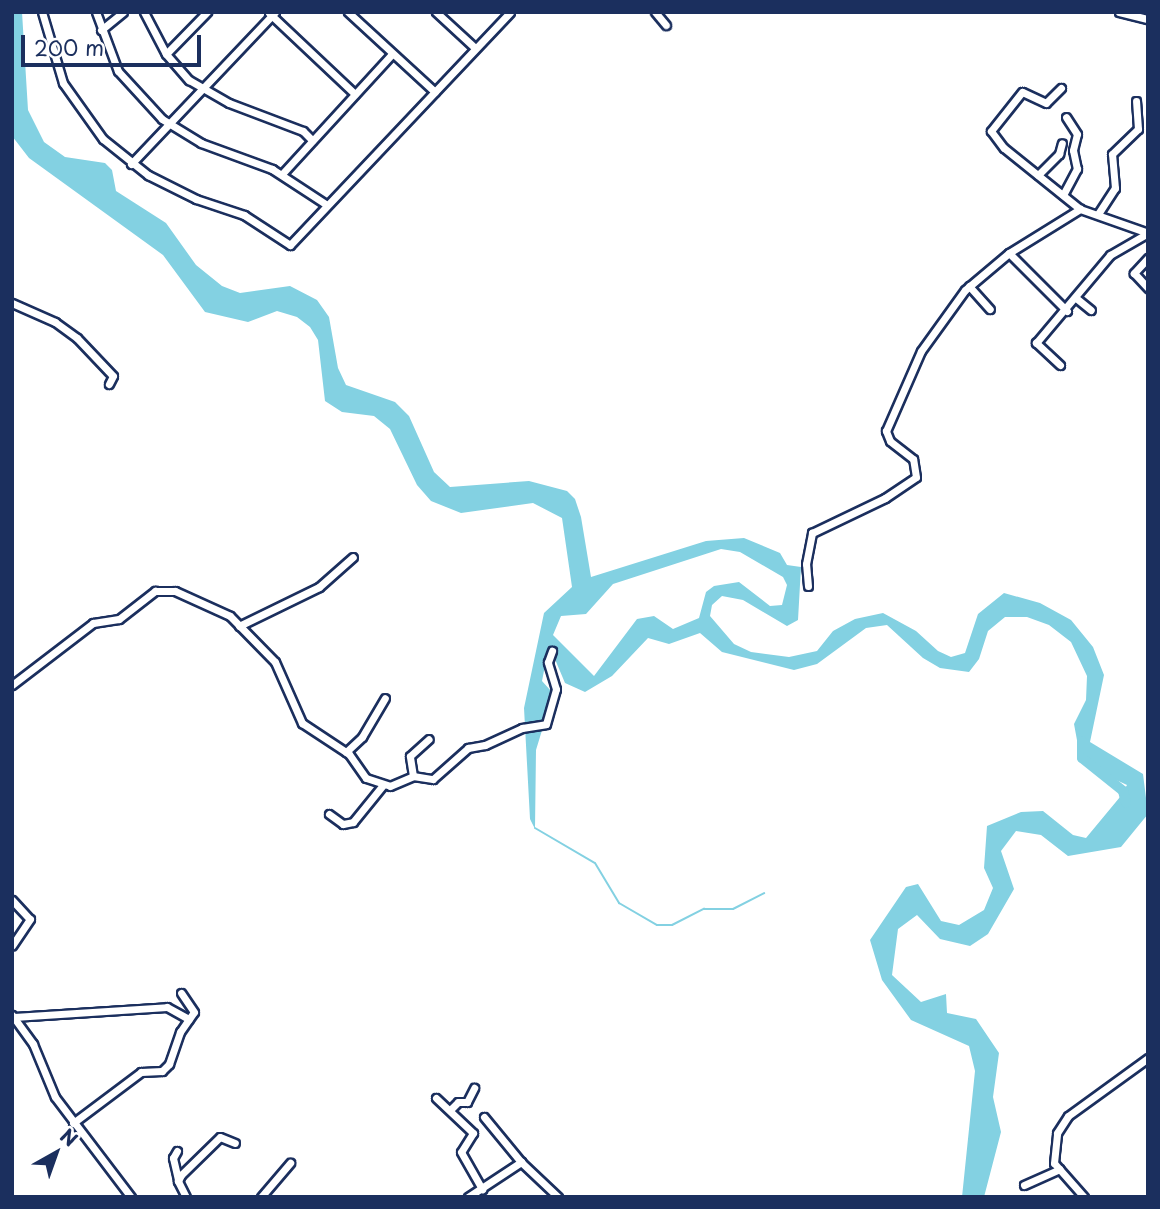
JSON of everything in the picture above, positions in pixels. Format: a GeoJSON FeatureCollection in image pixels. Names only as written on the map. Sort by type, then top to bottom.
{"type":"FeatureCollection","features":[{"type":"Feature","properties":{"kind":"street"},"geometry":{"type":"LineString","coordinates":[[42,12],[51,52],[75,104],[131,164],[174,190],[244,215],[290,245],[510,12]]}},
{"type":"Feature","properties":{"kind":"street"},"geometry":{"type":"LineString","coordinates":[[96,12],[118,71],[148,107],[169,124],[201,143],[282,174],[327,205]]}},
{"type":"Feature","properties":{"kind":"street"},"geometry":{"type":"LineString","coordinates":[[101,30],[124,12]]}},
{"type":"Feature","properties":{"kind":"street"},"geometry":{"type":"LineString","coordinates":[[144,12],[166,54],[202,89],[281,121],[312,140]]}},
{"type":"Feature","properties":{"kind":"street"},"geometry":{"type":"LineString","coordinates":[[166,54],[207,12]]}},
{"type":"Feature","properties":{"kind":"street"},"geometry":{"type":"LineString","coordinates":[[348,12],[435,92]]}},
{"type":"Feature","properties":{"kind":"street"},"geometry":{"type":"LineString","coordinates":[[436,12],[475,48]]}},
{"type":"Feature","properties":{"kind":"street"},"geometry":{"type":"LineString","coordinates":[[655,12],[666,25]]}},
{"type":"Feature","properties":{"kind":"street"},"geometry":{"type":"LineString","coordinates":[[1119,12],[1148,19]]}},
{"type":"Feature","properties":{"kind":"street"},"geometry":{"type":"LineString","coordinates":[[131,164],[271,13],[355,94]]}},
{"type":"Feature","properties":{"kind":"street"},"geometry":{"type":"LineString","coordinates":[[282,174],[392,54]]}},
{"type":"Feature","properties":{"kind":"street"},"geometry":{"type":"LineString","coordinates":[[1061,88],[1045,103],[1022,92],[991,130],[1004,148],[1080,209],[1148,233]]}},
{"type":"Feature","properties":{"kind":"street"},"geometry":{"type":"LineString","coordinates":[[1098,214],[1115,188],[1112,154],[1138,129],[1136,101]]}},
{"type":"Feature","properties":{"kind":"street"},"geometry":{"type":"LineString","coordinates":[[1063,195],[1077,169],[1073,150],[1077,134],[1066,117]]}},
{"type":"Feature","properties":{"kind":"street"},"geometry":{"type":"LineString","coordinates":[[1038,175],[1059,154],[1062,143]]}},
{"type":"Feature","properties":{"kind":"street"},"geometry":{"type":"LineString","coordinates":[[808,586],[806,564],[813,533],[885,498],[916,477],[913,459],[890,441],[886,430],[921,351],[969,286],[1009,253],[1080,209]]}},
{"type":"Feature","properties":{"kind":"street"},"geometry":{"type":"LineString","coordinates":[[1059,365],[1035,346],[1067,311],[1110,255],[1148,233]]}},
{"type":"Feature","properties":{"kind":"street"},"geometry":{"type":"LineString","coordinates":[[1009,253],[1067,311]]}},
{"type":"Feature","properties":{"kind":"street"},"geometry":{"type":"LineString","coordinates":[[1148,258],[1134,273],[1148,288]]}},
{"type":"Feature","properties":{"kind":"street"},"geometry":{"type":"LineString","coordinates":[[969,286],[990,309]]}},
{"type":"Feature","properties":{"kind":"street"},"geometry":{"type":"LineString","coordinates":[[1076,298],[1091,310]]}},
{"type":"Feature","properties":{"kind":"street"},"geometry":{"type":"LineString","coordinates":[[12,303],[55,322],[77,338],[113,376],[110,384]]}},
{"type":"Feature","properties":{"kind":"street"},"geometry":{"type":"LineString","coordinates":[[239,626],[319,587],[353,557]]}},
{"type":"Feature","properties":{"kind":"street"},"geometry":{"type":"LineString","coordinates":[[12,685],[88,626],[119,619],[161,589],[216,607],[239,626],[278,666],[302,723],[346,751],[366,778],[383,785]]}},
{"type":"Feature","properties":{"kind":"street"},"geometry":{"type":"LineString","coordinates":[[329,814],[343,824],[353,821],[383,785],[413,776],[433,779],[463,751],[522,727],[544,726],[556,689],[548,662],[551,651]]}},
{"type":"Feature","properties":{"kind":"street"},"geometry":{"type":"LineString","coordinates":[[346,751],[362,737],[385,698]]}},
{"type":"Feature","properties":{"kind":"street"},"geometry":{"type":"LineString","coordinates":[[413,776],[410,756],[429,739]]}},
{"type":"Feature","properties":{"kind":"street"},"geometry":{"type":"LineString","coordinates":[[12,900],[30,919],[12,946]]}},
{"type":"Feature","properties":{"kind":"street"},"geometry":{"type":"LineString","coordinates":[[73,1123],[141,1072],[162,1072],[172,1059],[180,1032],[194,1010],[181,993]]}},
{"type":"Feature","properties":{"kind":"street"},"geometry":{"type":"LineString","coordinates":[[131,1197],[73,1123],[13,1016],[167,1007],[189,1019]]}},
{"type":"Feature","properties":{"kind":"street"},"geometry":{"type":"LineString","coordinates":[[1084,1197],[1060,1169],[1053,1154],[1064,1119],[1148,1058]]}},
{"type":"Feature","properties":{"kind":"street"},"geometry":{"type":"LineString","coordinates":[[450,1110],[457,1102],[467,1102],[474,1088]]}},
{"type":"Feature","properties":{"kind":"street"},"geometry":{"type":"LineString","coordinates":[[436,1098],[474,1136],[461,1152],[482,1189]]}},
{"type":"Feature","properties":{"kind":"street"},"geometry":{"type":"LineString","coordinates":[[484,1117],[521,1162],[558,1197]]}},
{"type":"Feature","properties":{"kind":"street"},"geometry":{"type":"LineString","coordinates":[[178,1181],[220,1137],[235,1143]]}},
{"type":"Feature","properties":{"kind":"street"},"geometry":{"type":"LineString","coordinates":[[177,1151],[173,1158],[178,1181],[186,1197]]}},
{"type":"Feature","properties":{"kind":"street"},"geometry":{"type":"LineString","coordinates":[[468,1197],[521,1162]]}},
{"type":"Feature","properties":{"kind":"street"},"geometry":{"type":"LineString","coordinates":[[261,1197],[290,1163]]}},
{"type":"Feature","properties":{"kind":"street"},"geometry":{"type":"LineString","coordinates":[[1024,1185],[1060,1169]]}},
{"type":"Feature","properties":{"kind":"water"},"geometry":{"type":"Polygon","coordinates":[[[12,12],[22,12],[28,110],[44,142],[65,157],[105,163],[112,170],[116,191],[166,223],[196,265],[222,286],[240,293],[290,286],[317,300],[329,317],[338,368],[346,385],[395,402],[409,416],[434,472],[450,487],[529,481],[567,491],[575,499],[581,517],[591,577],[706,541],[744,538],[780,553],[787,565],[801,567],[798,620],[787,626],[743,600],[722,596],[712,605],[710,616],[734,644],[751,652],[789,657],[817,651],[833,631],[855,619],[883,613],[916,631],[938,651],[951,657],[965,653],[978,614],[1004,593],[1040,603],[1071,620],[1093,647],[1104,675],[1090,742],[1143,774],[1148,814],[1121,847],[1068,856],[1041,835],[1016,831],[1001,851],[1014,889],[988,934],[970,946],[940,939],[917,915],[898,929],[892,975],[921,1002],[946,994],[947,1013],[976,1019],[999,1053],[993,1097],[1001,1132],[984,1197],[962,1197],[975,1071],[969,1046],[911,1020],[882,980],[870,940],[906,887],[918,884],[941,921],[959,925],[984,910],[993,888],[984,868],[987,826],[1021,812],[1043,811],[1073,835],[1086,838],[1120,797],[1127,785],[1097,771],[1079,751],[1074,724],[1086,700],[1087,676],[1071,642],[1049,625],[1027,617],[1005,617],[988,631],[979,659],[969,672],[940,668],[923,658],[887,625],[866,628],[817,664],[794,670],[722,652],[700,633],[669,644],[648,638],[612,676],[585,692],[565,683],[549,645],[542,681],[551,691],[550,704],[536,750],[535,829],[530,819],[524,708],[544,613],[572,587],[562,518],[533,503],[461,513],[431,501],[417,485],[390,429],[374,416],[342,412],[325,401],[318,340],[310,327],[297,317],[277,311],[248,322],[205,312],[163,255],[29,158],[12,136],[12,12]],[[721,549],[613,584],[586,614],[561,616],[553,635],[594,676],[637,619],[654,616],[673,629],[699,618],[706,592],[714,586],[739,582],[770,606],[782,605],[787,585],[783,577],[740,552],[721,549]]]}},
{"type":"Feature","properties":{"kind":"waterway"},"geometry":{"type":"LineString","coordinates":[[1082,741],[1082,758],[1123,791],[1126,803]]}},
{"type":"Feature","properties":{"kind":"waterway"},"geometry":{"type":"LineString","coordinates":[[535,828],[595,863],[619,903],[657,925],[672,925],[704,909],[733,909],[764,893]]}}]}
